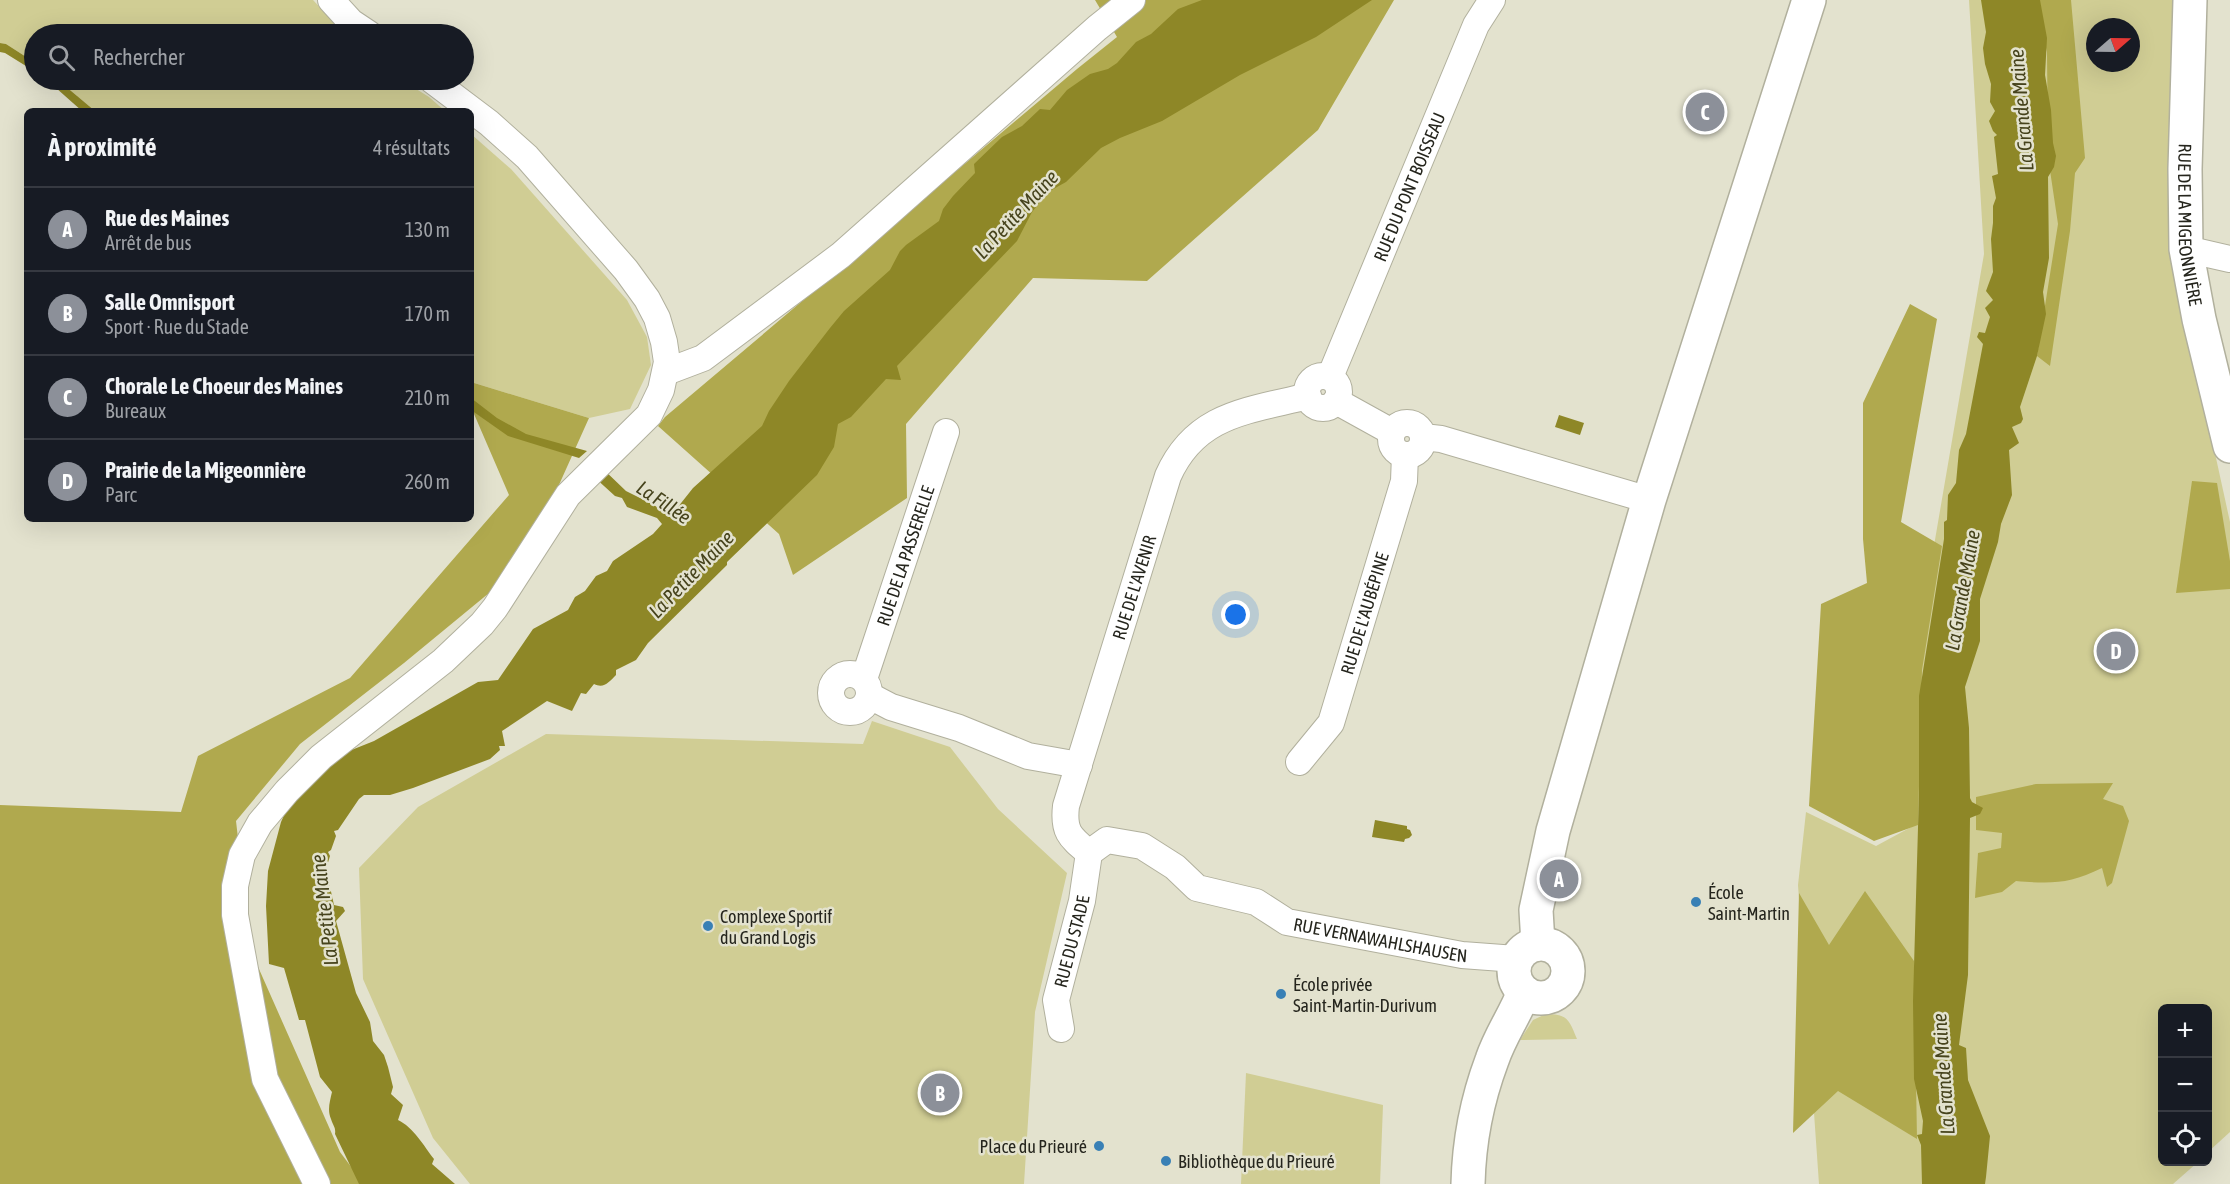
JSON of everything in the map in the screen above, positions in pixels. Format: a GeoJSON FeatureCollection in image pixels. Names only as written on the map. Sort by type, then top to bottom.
{"type":"FeatureCollection","features":[{"type":"Feature","properties":{"kind":"main road"},"geometry":{"type":"LineString","coordinates":[[1527,951],[1547,944],[1562,954],[1568,970],[1567,979],[1557,993],[1540,998],[1524,992],[1515,977],[1527,951],[1553,831],[1649,500],[1809,0]]}},
{"type":"Feature","properties":{"kind":"main road","name":"RUE DE LA MIGEONNIÈRE"},"geometry":{"type":"LineString","coordinates":[[2190,0],[2185,170],[2186,249],[2199,319],[2230,446]]}},
{"type":"Feature","properties":{"kind":"main road"},"geometry":{"type":"LineString","coordinates":[[1468,1184],[1476,1112],[1492,1059],[1524,992]]}},
{"type":"Feature","properties":{"kind":"street"},"geometry":{"type":"LineString","coordinates":[[331,0],[354,24]]}},
{"type":"Feature","properties":{"kind":"street"},"geometry":{"type":"LineString","coordinates":[[666,372],[703,358],[841,255],[1097,28],[1132,0]]}},
{"type":"Feature","properties":{"kind":"street","name":"RUE DU PONT BOISSEAU"},"geometry":{"type":"LineString","coordinates":[[1333,389],[1476,26],[1492,0]]}},
{"type":"Feature","properties":{"kind":"street"},"geometry":{"type":"LineString","coordinates":[[445,90],[469,108]]}},
{"type":"Feature","properties":{"kind":"street"},"geometry":{"type":"LineString","coordinates":[[317,1184],[265,1079],[235,915],[235,885],[242,855],[260,824],[287,791],[321,757],[443,661],[482,624],[495,608],[568,495],[648,415],[661,390],[666,372],[664,342],[657,318],[647,299],[626,270],[527,157],[474,112]]}},
{"type":"Feature","properties":{"kind":"street"},"geometry":{"type":"LineString","coordinates":[[2186,249],[2230,259]]}},
{"type":"Feature","properties":{"kind":"street","name":"RUE DE L'AVENIR"},"geometry":{"type":"LineString","coordinates":[[1089,853],[1071,838],[1067,831],[1064,819],[1066,807],[1168,476],[1176,458],[1198,434],[1222,420],[1308,396],[1308,387],[1313,380],[1321,376],[1333,389]]}},
{"type":"Feature","properties":{"kind":"street"},"geometry":{"type":"LineString","coordinates":[[1333,389],[1392,432]]}},
{"type":"Feature","properties":{"kind":"street"},"geometry":{"type":"LineString","coordinates":[[1407,423],[1416,425],[1423,437],[1419,450],[1405,455],[1392,447],[1392,432],[1398,425],[1407,423]]}},
{"type":"Feature","properties":{"kind":"street","name":"RUE DE LA PASSERELLE"},"geometry":{"type":"LineString","coordinates":[[946,432],[867,687],[891,707],[959,728],[1028,756],[1079,765]]}},
{"type":"Feature","properties":{"kind":"street"},"geometry":{"type":"LineString","coordinates":[[1423,437],[1441,439],[1649,500]]}},
{"type":"Feature","properties":{"kind":"street","name":"RUE DE L'AUBÉPINE"},"geometry":{"type":"LineString","coordinates":[[1299,762],[1331,723],[1404,481],[1405,455]]}},
{"type":"Feature","properties":{"kind":"street","name":"RUE VERNAWAHLSHAUSEN"},"geometry":{"type":"LineString","coordinates":[[1089,853],[1107,840],[1142,846],[1175,867],[1197,888],[1256,902],[1287,922],[1462,955],[1527,951]]}},
{"type":"Feature","properties":{"kind":"street","name":"RUE DU STADE"},"geometry":{"type":"LineString","coordinates":[[1061,1029],[1056,1000],[1082,901],[1089,853]]}},
{"type":"Feature","properties":{"kind":"shaded area"},"geometry":{"type":"Polygon","coordinates":[[[0,0],[313,0],[336,24],[24,24],[24,56],[6,44],[0,43],[0,0]]]}},
{"type":"Feature","properties":{"kind":"shaded area"},"geometry":{"type":"Polygon","coordinates":[[[1095,0],[1394,0],[1318,130],[1147,281],[1033,278],[906,424],[907,498],[793,575],[779,534],[658,426],[665,417],[1117,37],[1095,0]]]}},
{"type":"Feature","properties":{"kind":"shaded area"},"geometry":{"type":"Polygon","coordinates":[[[1969,0],[2180,0],[2174,266],[2230,522],[2230,1132],[2212,1148],[2212,1004],[2158,1004],[2158,1166],[2193,1166],[2173,1184],[1819,1184],[1798,885],[1806,812],[1876,846],[1913,826],[1912,674],[1984,254],[1969,0]]]}},
{"type":"Feature","properties":{"kind":"shaded area"},"geometry":{"type":"Polygon","coordinates":[[[2035,0],[2071,0],[2085,158],[2075,173],[2070,231],[2050,366],[2037,356],[2058,224],[2048,157],[2047,52],[2035,0]]]}},
{"type":"Feature","properties":{"kind":"shaded area"},"geometry":{"type":"Polygon","coordinates":[[[70,90],[418,90],[442,108],[91,108],[70,90]]]}},
{"type":"Feature","properties":{"kind":"shaded area"},"geometry":{"type":"Polygon","coordinates":[[[474,137],[511,169],[627,300],[647,337],[651,365],[630,409],[589,418],[474,383],[474,137]]]}},
{"type":"Feature","properties":{"kind":"shaded area"},"geometry":{"type":"Polygon","coordinates":[[[1910,304],[1937,319],[1901,522],[1942,546],[1922,670],[1918,825],[1874,841],[1809,806],[1821,604],[1867,583],[1863,539],[1863,403],[1910,304]]]}},
{"type":"Feature","properties":{"kind":"shaded area"},"geometry":{"type":"Polygon","coordinates":[[[474,383],[589,418],[523,565],[404,663],[300,744],[236,821],[251,951],[340,1152],[364,1184],[0,1184],[0,805],[181,812],[198,756],[350,678],[509,495],[474,414],[474,383]]]}},
{"type":"Feature","properties":{"kind":"shaded area"},"geometry":{"type":"Polygon","coordinates":[[[2192,481],[2217,483],[2230,561],[2230,589],[2176,593],[2192,481]]]}},
{"type":"Feature","properties":{"kind":"shaded area","name":"Complexe Sportif du Grand Logis"},"geometry":{"type":"Polygon","coordinates":[[[872,721],[950,747],[998,809],[1067,873],[1035,1012],[1024,1184],[470,1184],[433,1138],[363,979],[359,868],[418,807],[546,734],[863,744],[872,721]]]}},
{"type":"Feature","properties":{"kind":"shaded area"},"geometry":{"type":"Polygon","coordinates":[[[2113,783],[2103,799],[2123,806],[2129,821],[2112,883],[2107,887],[2102,868],[2060,882],[2016,881],[2002,892],[1975,898],[1978,853],[2001,848],[2002,833],[1976,830],[1976,797],[2036,784],[2113,783]]]}},
{"type":"Feature","properties":{"kind":"shaded area"},"geometry":{"type":"Polygon","coordinates":[[[1865,891],[1914,961],[1917,1139],[1838,1091],[1793,1133],[1799,893],[1829,945],[1865,891]]]}},
{"type":"Feature","properties":{"kind":"shaded area"},"geometry":{"type":"Polygon","coordinates":[[[1546,1014],[1559,1015],[1567,1019],[1577,1039],[1520,1040],[1533,1020],[1546,1014]]]}},
{"type":"Feature","properties":{"kind":"shaded area"},"geometry":{"type":"Polygon","coordinates":[[[1246,1073],[1383,1105],[1380,1184],[1241,1184],[1246,1073]]]}},
{"type":"Feature","properties":{"kind":"water","name":"La Petite Maine"},"geometry":{"type":"Polygon","coordinates":[[[1202,0],[1372,0],[1316,37],[1240,75],[1162,121],[1101,148],[1066,182],[1048,192],[1032,212],[1017,241],[897,366],[901,380],[886,379],[851,417],[838,424],[834,447],[817,475],[727,562],[727,565],[648,643],[636,660],[616,670],[616,675],[609,682],[601,686],[594,684],[586,694],[581,693],[572,711],[547,701],[502,731],[505,746],[499,746],[500,750],[490,759],[390,795],[364,795],[338,830],[334,831],[336,836],[328,852],[330,856],[326,869],[334,905],[343,907],[345,911],[336,921],[356,993],[370,1022],[373,1041],[384,1055],[388,1067],[393,1087],[391,1094],[403,1105],[398,1120],[409,1127],[422,1143],[434,1159],[432,1164],[455,1184],[359,1184],[335,1134],[329,1112],[332,1092],[320,1077],[305,1020],[299,1020],[284,968],[269,964],[266,906],[268,871],[281,822],[299,791],[344,753],[374,741],[478,682],[498,680],[533,629],[568,610],[575,597],[585,591],[596,576],[607,571],[613,561],[653,534],[662,524],[657,518],[627,507],[622,498],[615,496],[593,476],[601,467],[626,491],[654,505],[670,517],[693,488],[762,426],[789,381],[844,311],[890,270],[900,251],[906,245],[939,221],[943,209],[975,173],[974,164],[1002,137],[1022,126],[1040,109],[1050,110],[1067,90],[1090,74],[1108,69],[1117,63],[1136,42],[1151,34],[1178,9],[1202,0]]]}},
{"type":"Feature","properties":{"kind":"water","name":"La Grande Maine"},"geometry":{"type":"Polygon","coordinates":[[[1981,0],[2040,0],[2047,38],[2045,75],[2056,156],[2054,167],[2048,177],[2049,258],[2043,292],[2046,314],[2037,356],[2020,407],[2023,419],[2021,423],[2012,427],[2019,443],[2009,450],[2012,495],[2001,524],[1998,542],[1980,599],[1980,641],[1965,687],[1969,728],[1970,798],[1972,802],[1983,808],[1980,814],[1970,818],[1968,975],[1959,1045],[1966,1048],[1968,1080],[1990,1136],[1986,1177],[1985,1184],[1922,1184],[1921,1145],[1917,1135],[1922,1134],[1923,1121],[1914,1079],[1913,1001],[1919,793],[1919,696],[1944,539],[1944,522],[1947,520],[1948,495],[1956,483],[1959,450],[1966,434],[1983,344],[1977,337],[1979,332],[1985,333],[1990,317],[1985,308],[1993,300],[1986,291],[1993,272],[1991,239],[1993,206],[1996,198],[1992,176],[1998,174],[1994,137],[1997,135],[1989,121],[1995,111],[1990,102],[1991,84],[1985,64],[1983,48],[1986,32],[1981,0]]]}},
{"type":"Feature","properties":{"kind":"water"},"geometry":{"type":"Polygon","coordinates":[[[0,43],[6,44],[24,56],[24,65],[5,53],[0,52],[0,43]]]}},
{"type":"Feature","properties":{"kind":"water"},"geometry":{"type":"Polygon","coordinates":[[[58,90],[70,90],[91,108],[79,108],[58,90]]]}},
{"type":"Feature","properties":{"kind":"water"},"geometry":{"type":"Polygon","coordinates":[[[474,400],[497,418],[526,434],[587,451],[579,458],[508,436],[474,412],[474,400]]]}},
{"type":"Feature","properties":{"kind":"water"},"geometry":{"type":"Polygon","coordinates":[[[1559,415],[1584,423],[1580,435],[1555,427],[1559,415]]]}},
{"type":"Feature","properties":{"kind":"water"},"geometry":{"type":"Polygon","coordinates":[[[1375,820],[1407,826],[1412,835],[1404,842],[1372,837],[1375,820]]]}},
{"type":"Feature","properties":{"kind":"place","name":"Chorale Le Choeur des Maines"},"geometry":{"type":"Point","coordinates":[1705,112]}},
{"type":"Feature","properties":{"kind":"place","name":"Prairie de la Migeonnière"},"geometry":{"type":"Point","coordinates":[2116,651]}},
{"type":"Feature","properties":{"kind":"place","name":"Rue des Maines"},"geometry":{"type":"Point","coordinates":[1559,879]}},
{"type":"Feature","properties":{"kind":"place","name":"École Saint-Martin"},"geometry":{"type":"Point","coordinates":[1696,902]}},
{"type":"Feature","properties":{"kind":"place","name":"Complexe Sportif du Grand Logis"},"geometry":{"type":"Point","coordinates":[708,926]}},
{"type":"Feature","properties":{"kind":"place","name":"École privée Saint-Martin-Durivum"},"geometry":{"type":"Point","coordinates":[1281,994]}},
{"type":"Feature","properties":{"kind":"place","name":"Salle Omnisport"},"geometry":{"type":"Point","coordinates":[940,1093]}},
{"type":"Feature","properties":{"kind":"place","name":"Place du Prieuré"},"geometry":{"type":"Point","coordinates":[1099,1146]}},
{"type":"Feature","properties":{"kind":"place","name":"Bibliothèque du Prieuré"},"geometry":{"type":"Point","coordinates":[1166,1161]}},
{"type":"Feature","properties":{"kind":"water label","name":"La Fillée"},"geometry":{"type":"Point","coordinates":[664,502]}}]}
